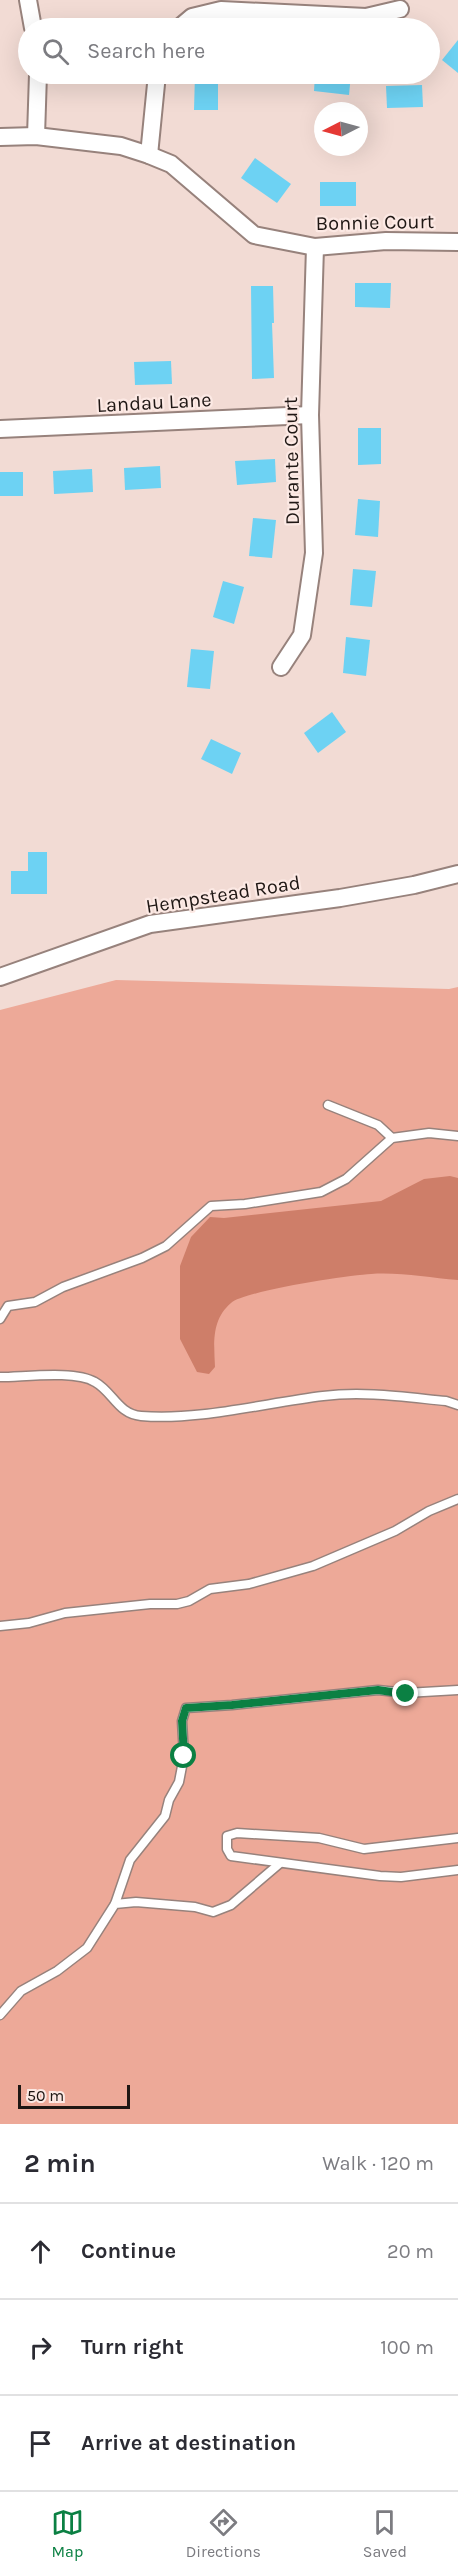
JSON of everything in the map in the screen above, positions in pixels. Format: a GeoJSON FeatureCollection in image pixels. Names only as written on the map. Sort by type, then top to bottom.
{"type":"FeatureCollection","features":[{"type":"Feature","properties":{"kind":"street"},"geometry":{"type":"LineString","coordinates":[[28,0],[31,18]]}},
{"type":"Feature","properties":{"kind":"street"},"geometry":{"type":"LineString","coordinates":[[191,18],[221,10],[366,17],[400,9]]}},
{"type":"Feature","properties":{"kind":"street"},"geometry":{"type":"LineString","coordinates":[[36,136],[38,84]]}},
{"type":"Feature","properties":{"kind":"street"},"geometry":{"type":"LineString","coordinates":[[149,155],[156,84]]}},
{"type":"Feature","properties":{"kind":"street","name":"Bonnie Court"},"geometry":{"type":"LineString","coordinates":[[0,137],[36,136],[121,146],[149,155],[171,164],[254,235],[315,247],[386,241],[458,242]]}},
{"type":"Feature","properties":{"kind":"street","name":"Durante Court"},"geometry":{"type":"LineString","coordinates":[[281,667],[302,635],[314,554],[310,415],[315,247]]}},
{"type":"Feature","properties":{"kind":"street","name":"Landau Lane"},"geometry":{"type":"LineString","coordinates":[[0,429],[310,415]]}},
{"type":"Feature","properties":{"kind":"street","name":"Hempstead Road"},"geometry":{"type":"LineString","coordinates":[[0,977],[150,924],[340,898],[414,885],[458,874]]}},
{"type":"Feature","properties":{"kind":"lane"},"geometry":{"type":"LineString","coordinates":[[328,1105],[378,1125],[392,1138]]}},
{"type":"Feature","properties":{"kind":"lane"},"geometry":{"type":"LineString","coordinates":[[0,1318],[8,1306],[35,1302],[63,1287],[166,1246],[211,1206],[245,1204],[321,1192],[346,1179],[392,1138],[429,1133],[458,1136]]}},
{"type":"Feature","properties":{"kind":"lane"},"geometry":{"type":"LineString","coordinates":[[0,1377],[79,1375],[96,1382],[121,1409],[138,1416],[171,1417],[324,1396],[366,1393],[446,1401],[458,1405]]}},
{"type":"Feature","properties":{"kind":"lane"},"geometry":{"type":"LineString","coordinates":[[0,1626],[29,1623],[65,1613],[115,1607],[177,1604],[189,1601],[210,1590],[249,1584],[313,1566],[396,1531],[429,1511],[458,1499]]}},
{"type":"Feature","properties":{"kind":"lane"},"geometry":{"type":"LineString","coordinates":[[0,2014],[21,1990],[57,1971],[87,1948],[115,1904],[130,1860],[165,1816],[169,1800],[179,1782],[184,1756],[182,1721],[186,1708],[378,1690],[406,1694],[458,1690]]}},
{"type":"Feature","properties":{"kind":"lane"},"geometry":{"type":"LineString","coordinates":[[458,1838],[364,1849],[319,1838],[237,1833],[227,1836],[227,1849],[231,1856],[279,1864],[401,1877],[458,1870]]}},
{"type":"Feature","properties":{"kind":"lane"},"geometry":{"type":"LineString","coordinates":[[115,1904],[148,1903],[195,1907],[213,1912],[231,1905],[279,1864]]}},
{"type":"Feature","properties":{"kind":"shaded area"},"geometry":{"type":"Polygon","coordinates":[[[116,980],[449,989],[458,987],[458,2124],[0,2124],[0,1010],[116,980]]]}},
{"type":"Feature","properties":{"kind":"shaded area"},"geometry":{"type":"Polygon","coordinates":[[[450,1176],[458,1178],[458,1280],[404,1274],[371,1274],[298,1284],[240,1298],[225,1310],[217,1325],[214,1341],[215,1367],[209,1374],[197,1372],[180,1339],[180,1266],[191,1237],[210,1217],[224,1218],[381,1201],[424,1179],[450,1176]]]}},
{"type":"Feature","properties":{"kind":"building"},"geometry":{"type":"Polygon","coordinates":[[[458,40],[458,73],[442,60],[458,40]]]}},
{"type":"Feature","properties":{"kind":"building"},"geometry":{"type":"Polygon","coordinates":[[[195,84],[218,84],[218,110],[194,110],[195,84]]]}},
{"type":"Feature","properties":{"kind":"building"},"geometry":{"type":"Polygon","coordinates":[[[314,84],[350,84],[349,95],[314,91],[314,84]]]}},
{"type":"Feature","properties":{"kind":"building"},"geometry":{"type":"Polygon","coordinates":[[[422,85],[423,107],[387,108],[386,86],[422,85]]]}},
{"type":"Feature","properties":{"kind":"building"},"geometry":{"type":"Polygon","coordinates":[[[255,158],[291,184],[277,203],[241,178],[255,158]]]}},
{"type":"Feature","properties":{"kind":"building"},"geometry":{"type":"Polygon","coordinates":[[[320,182],[356,182],[356,206],[320,206],[320,182]]]}},
{"type":"Feature","properties":{"kind":"building"},"geometry":{"type":"Polygon","coordinates":[[[355,283],[391,283],[390,308],[355,307],[355,283]]]}},
{"type":"Feature","properties":{"kind":"building"},"geometry":{"type":"Polygon","coordinates":[[[251,286],[273,286],[274,378],[252,379],[251,286]]]}},
{"type":"Feature","properties":{"kind":"building"},"geometry":{"type":"Polygon","coordinates":[[[171,361],[172,384],[135,385],[134,362],[171,361]]]}},
{"type":"Feature","properties":{"kind":"building"},"geometry":{"type":"Polygon","coordinates":[[[358,428],[381,428],[381,464],[358,465],[358,428]]]}},
{"type":"Feature","properties":{"kind":"building"},"geometry":{"type":"Polygon","coordinates":[[[275,459],[276,482],[237,485],[235,461],[275,459]]]}},
{"type":"Feature","properties":{"kind":"building"},"geometry":{"type":"Polygon","coordinates":[[[160,466],[161,488],[125,490],[124,468],[160,466]]]}},
{"type":"Feature","properties":{"kind":"building"},"geometry":{"type":"Polygon","coordinates":[[[92,469],[93,492],[54,494],[53,471],[92,469]]]}},
{"type":"Feature","properties":{"kind":"building"},"geometry":{"type":"Polygon","coordinates":[[[0,472],[23,472],[23,496],[0,496],[0,472]]]}},
{"type":"Feature","properties":{"kind":"building"},"geometry":{"type":"Polygon","coordinates":[[[358,499],[380,501],[378,537],[355,535],[358,499]]]}},
{"type":"Feature","properties":{"kind":"building"},"geometry":{"type":"Polygon","coordinates":[[[253,518],[276,520],[272,558],[249,556],[253,518]]]}},
{"type":"Feature","properties":{"kind":"building"},"geometry":{"type":"Polygon","coordinates":[[[353,569],[376,571],[372,607],[350,605],[353,569]]]}},
{"type":"Feature","properties":{"kind":"building"},"geometry":{"type":"Polygon","coordinates":[[[223,581],[244,587],[234,624],[213,617],[223,581]]]}},
{"type":"Feature","properties":{"kind":"building"},"geometry":{"type":"Polygon","coordinates":[[[346,637],[370,640],[366,676],[343,673],[346,637]]]}},
{"type":"Feature","properties":{"kind":"building"},"geometry":{"type":"Polygon","coordinates":[[[191,649],[214,651],[210,689],[187,687],[191,649]]]}},
{"type":"Feature","properties":{"kind":"building"},"geometry":{"type":"Polygon","coordinates":[[[332,712],[346,732],[318,753],[304,733],[332,712]]]}},
{"type":"Feature","properties":{"kind":"building"},"geometry":{"type":"Polygon","coordinates":[[[211,739],[241,753],[232,774],[201,759],[211,739]]]}},
{"type":"Feature","properties":{"kind":"building"},"geometry":{"type":"Polygon","coordinates":[[[28,852],[47,852],[47,894],[11,894],[11,871],[28,871],[28,852]]]}},
{"type":"Feature","properties":{"kind":"route"},"geometry":{"type":"LineString","coordinates":[[184,1756],[182,1721],[186,1708],[378,1690],[406,1694]]}}]}
